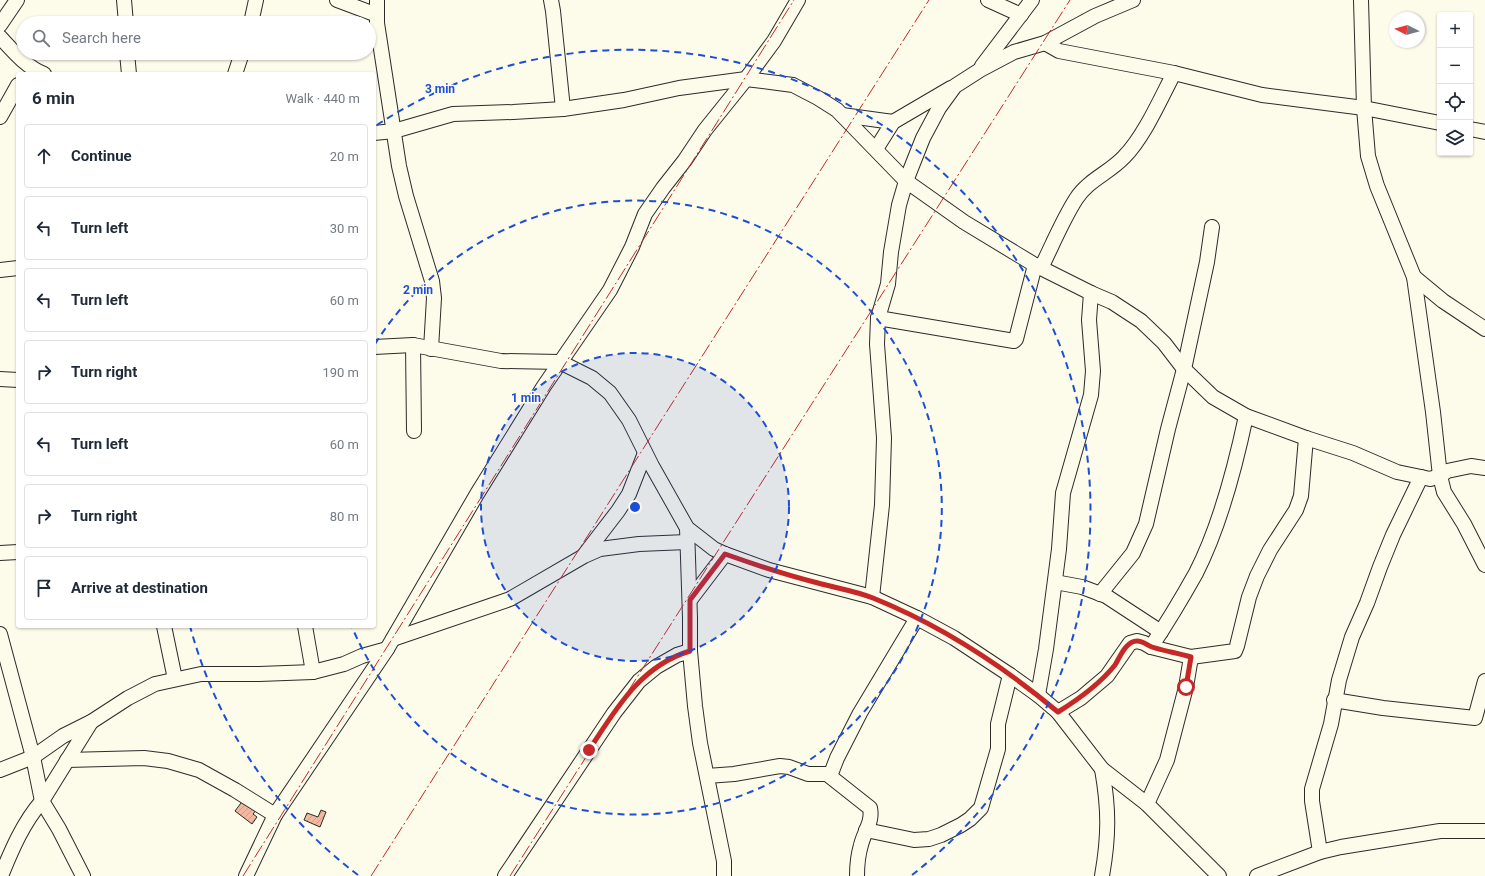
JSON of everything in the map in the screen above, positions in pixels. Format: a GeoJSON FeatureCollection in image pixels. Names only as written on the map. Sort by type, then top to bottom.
{"type":"FeatureCollection","features":[{"type":"Feature","properties":{"kind":"street"},"geometry":{"type":"LineString","coordinates":[[0,25],[17,0]]}},
{"type":"Feature","properties":{"kind":"street"},"geometry":{"type":"LineString","coordinates":[[124,0],[125,16]]}},
{"type":"Feature","properties":{"kind":"street"},"geometry":{"type":"LineString","coordinates":[[253,16],[256,0]]}},
{"type":"Feature","properties":{"kind":"street"},"geometry":{"type":"LineString","coordinates":[[337,0],[377,15]]}},
{"type":"Feature","properties":{"kind":"street"},"geometry":{"type":"LineString","coordinates":[[377,0],[377,23],[399,166],[406,196],[432,281],[434,298],[431,349]]}},
{"type":"Feature","properties":{"kind":"street"},"geometry":{"type":"LineString","coordinates":[[551,0],[563,109]]}},
{"type":"Feature","properties":{"kind":"street"},"geometry":{"type":"LineString","coordinates":[[246,876],[275,815],[390,644],[481,488],[560,362],[610,290],[632,247],[645,214],[663,188],[686,160],[705,130],[774,41],[798,0]]}},
{"type":"Feature","properties":{"kind":"street"},"geometry":{"type":"LineString","coordinates":[[988,0],[1021,15]]}},
{"type":"Feature","properties":{"kind":"street"},"geometry":{"type":"LineString","coordinates":[[980,70],[1032,0]]}},
{"type":"Feature","properties":{"kind":"street"},"geometry":{"type":"LineString","coordinates":[[876,149],[893,122],[980,70],[1014,52],[1045,43],[1095,16],[1133,0]]}},
{"type":"Feature","properties":{"kind":"street"},"geometry":{"type":"LineString","coordinates":[[1361,0],[1364,108],[1368,156],[1377,186],[1414,277],[1433,412],[1440,476],[1444,492],[1464,524],[1485,565]]}},
{"type":"Feature","properties":{"kind":"street"},"geometry":{"type":"LineString","coordinates":[[0,37],[16,54]]}},
{"type":"Feature","properties":{"kind":"street"},"geometry":{"type":"LineString","coordinates":[[1045,43],[1059,51],[1174,73],[1262,95],[1364,108],[1437,122]]}},
{"type":"Feature","properties":{"kind":"street"},"geometry":{"type":"LineString","coordinates":[[23,60],[36,72]]}},
{"type":"Feature","properties":{"kind":"street"},"geometry":{"type":"LineString","coordinates":[[128,60],[129,72]]}},
{"type":"Feature","properties":{"kind":"street"},"geometry":{"type":"LineString","coordinates":[[236,72],[240,60]]}},
{"type":"Feature","properties":{"kind":"street"},"geometry":{"type":"LineString","coordinates":[[878,318],[1014,341],[1016,339],[1038,266],[1076,199],[1087,186],[1124,158],[1154,113],[1174,73]]}},
{"type":"Feature","properties":{"kind":"street"},"geometry":{"type":"LineString","coordinates":[[376,133],[394,131],[454,114],[563,109],[624,100],[679,88],[746,79],[793,84],[836,110],[906,181],[964,222],[1038,266],[1090,293],[1112,302],[1141,321],[1164,343],[1184,369],[1213,397],[1246,416],[1353,453],[1397,472],[1430,479],[1440,476],[1447,471],[1464,467],[1471,466],[1485,468]]}},
{"type":"Feature","properties":{"kind":"street"},"geometry":{"type":"LineString","coordinates":[[872,597],[882,505],[884,438],[877,344],[878,318],[888,284],[894,233],[899,205],[906,181],[923,138],[939,108],[955,86]]}},
{"type":"Feature","properties":{"kind":"street"},"geometry":{"type":"LineString","coordinates":[[0,117],[16,89]]}},
{"type":"Feature","properties":{"kind":"street"},"geometry":{"type":"LineString","coordinates":[[842,115],[893,122]]}},
{"type":"Feature","properties":{"kind":"street"},"geometry":{"type":"LineString","coordinates":[[1473,130],[1485,132]]}},
{"type":"Feature","properties":{"kind":"street"},"geometry":{"type":"LineString","coordinates":[[1100,594],[1133,553],[1146,524],[1184,369],[1212,227]]}},
{"type":"Feature","properties":{"kind":"street"},"geometry":{"type":"LineString","coordinates":[[0,270],[16,268]]}},
{"type":"Feature","properties":{"kind":"street"},"geometry":{"type":"LineString","coordinates":[[1414,277],[1443,302],[1485,329]]}},
{"type":"Feature","properties":{"kind":"street"},"geometry":{"type":"LineString","coordinates":[[1038,695],[1055,582],[1063,493],[1091,395],[1093,371],[1089,320],[1090,293]]}},
{"type":"Feature","properties":{"kind":"street"},"geometry":{"type":"LineString","coordinates":[[412,345],[414,431]]}},
{"type":"Feature","properties":{"kind":"street"},"geometry":{"type":"LineString","coordinates":[[376,347],[412,345],[501,361],[560,362],[592,378],[610,393],[629,420],[687,535],[690,600],[690,651],[700,743],[724,861],[724,876]]}},
{"type":"Feature","properties":{"kind":"street"},"geometry":{"type":"LineString","coordinates":[[0,379],[16,380]]}},
{"type":"Feature","properties":{"kind":"street"},"geometry":{"type":"LineString","coordinates":[[1151,646],[1161,632],[1196,572],[1218,521],[1238,452],[1246,416]]}},
{"type":"Feature","properties":{"kind":"street"},"geometry":{"type":"LineString","coordinates":[[1058,712],[1081,698],[1107,676],[1130,643],[1136,641],[1191,657],[1234,651],[1237,646],[1249,597],[1256,576],[1270,550],[1296,510],[1301,496],[1306,438]]}},
{"type":"Feature","properties":{"kind":"street"},"geometry":{"type":"LineString","coordinates":[[584,556],[629,494],[646,454]]}},
{"type":"Feature","properties":{"kind":"street"},"geometry":{"type":"LineString","coordinates":[[1320,852],[1312,800],[1312,789],[1331,724],[1334,700],[1352,637],[1393,536],[1420,477]]}},
{"type":"Feature","properties":{"kind":"street"},"geometry":{"type":"LineString","coordinates":[[0,770],[33,757],[63,736],[91,722],[128,698],[155,684],[201,674],[313,672],[344,664],[390,644],[510,599],[584,556],[600,549],[639,544],[687,535],[725,554],[769,570],[872,597],[917,618],[954,638],[1010,675],[1038,695],[1058,712],[1102,769],[1146,804],[1219,876]]}},
{"type":"Feature","properties":{"kind":"street"},"geometry":{"type":"LineString","coordinates":[[0,553],[16,552]]}},
{"type":"Feature","properties":{"kind":"street"},"geometry":{"type":"LineString","coordinates":[[690,600],[725,554]]}},
{"type":"Feature","properties":{"kind":"street"},"geometry":{"type":"LineString","coordinates":[[1055,582],[1082,587],[1106,596],[1161,632]]}},
{"type":"Feature","properties":{"kind":"street"},"geometry":{"type":"LineString","coordinates":[[707,776],[734,774],[780,766],[789,767],[808,774],[827,774],[832,771],[860,713],[917,618]]}},
{"type":"Feature","properties":{"kind":"street"},"geometry":{"type":"LineString","coordinates":[[164,628],[175,679]]}},
{"type":"Feature","properties":{"kind":"street"},"geometry":{"type":"LineString","coordinates":[[305,628],[313,672]]}},
{"type":"Feature","properties":{"kind":"street"},"geometry":{"type":"LineString","coordinates":[[0,634],[33,757],[42,801],[59,829],[83,876]]}},
{"type":"Feature","properties":{"kind":"street"},"geometry":{"type":"LineString","coordinates":[[505,876],[614,713],[639,681],[656,666],[677,655],[690,651]]}},
{"type":"Feature","properties":{"kind":"street"},"geometry":{"type":"LineString","coordinates":[[1146,804],[1167,760],[1186,687],[1191,657]]}},
{"type":"Feature","properties":{"kind":"street"},"geometry":{"type":"LineString","coordinates":[[866,830],[914,840],[929,838],[961,825],[970,819],[981,808],[998,749],[998,724],[1010,675]]}},
{"type":"Feature","properties":{"kind":"street"},"geometry":{"type":"LineString","coordinates":[[1334,700],[1383,708],[1476,718],[1485,681]]}},
{"type":"Feature","properties":{"kind":"street"},"geometry":{"type":"LineString","coordinates":[[1,876],[17,837],[42,801],[91,722]]}},
{"type":"Feature","properties":{"kind":"street"},"geometry":{"type":"LineString","coordinates":[[67,760],[144,758],[168,761],[199,770],[275,815]]}},
{"type":"Feature","properties":{"kind":"street"},"geometry":{"type":"LineString","coordinates":[[1102,769],[1108,812],[1107,846],[1102,876]]}},
{"type":"Feature","properties":{"kind":"street"},"geometry":{"type":"LineString","coordinates":[[827,774],[870,808],[871,815],[869,824],[858,856],[857,876]]}},
{"type":"Feature","properties":{"kind":"street"},"geometry":{"type":"LineString","coordinates":[[1257,876],[1320,852],[1440,831],[1485,831]]}},
{"type":"Feature","properties":{"kind":"building"},"geometry":{"type":"Polygon","coordinates":[[[244,799],[257,809],[253,814],[257,817],[252,824],[235,811],[244,799]]]}},
{"type":"Feature","properties":{"kind":"building"},"geometry":{"type":"Polygon","coordinates":[[[321,810],[326,812],[320,827],[304,820],[307,813],[318,817],[321,810]]]}},
{"type":"Feature","properties":{"kind":"power"},"geometry":{"type":"LineString","coordinates":[[243,876],[794,0]]}},
{"type":"Feature","properties":{"kind":"power"},"geometry":{"type":"LineString","coordinates":[[371,876],[929,0]]}},
{"type":"Feature","properties":{"kind":"power"},"geometry":{"type":"LineString","coordinates":[[510,876],[1070,0]]}},
{"type":"Feature","properties":{"kind":"route"},"geometry":{"type":"LineString","coordinates":[[589,750],[614,713],[639,681],[656,666],[677,655],[690,651],[690,600],[725,554],[769,570],[872,597],[917,618],[954,638],[1010,675],[1038,695],[1058,712],[1081,698],[1107,676],[1130,643],[1136,641],[1191,657],[1186,687]]}}]}
